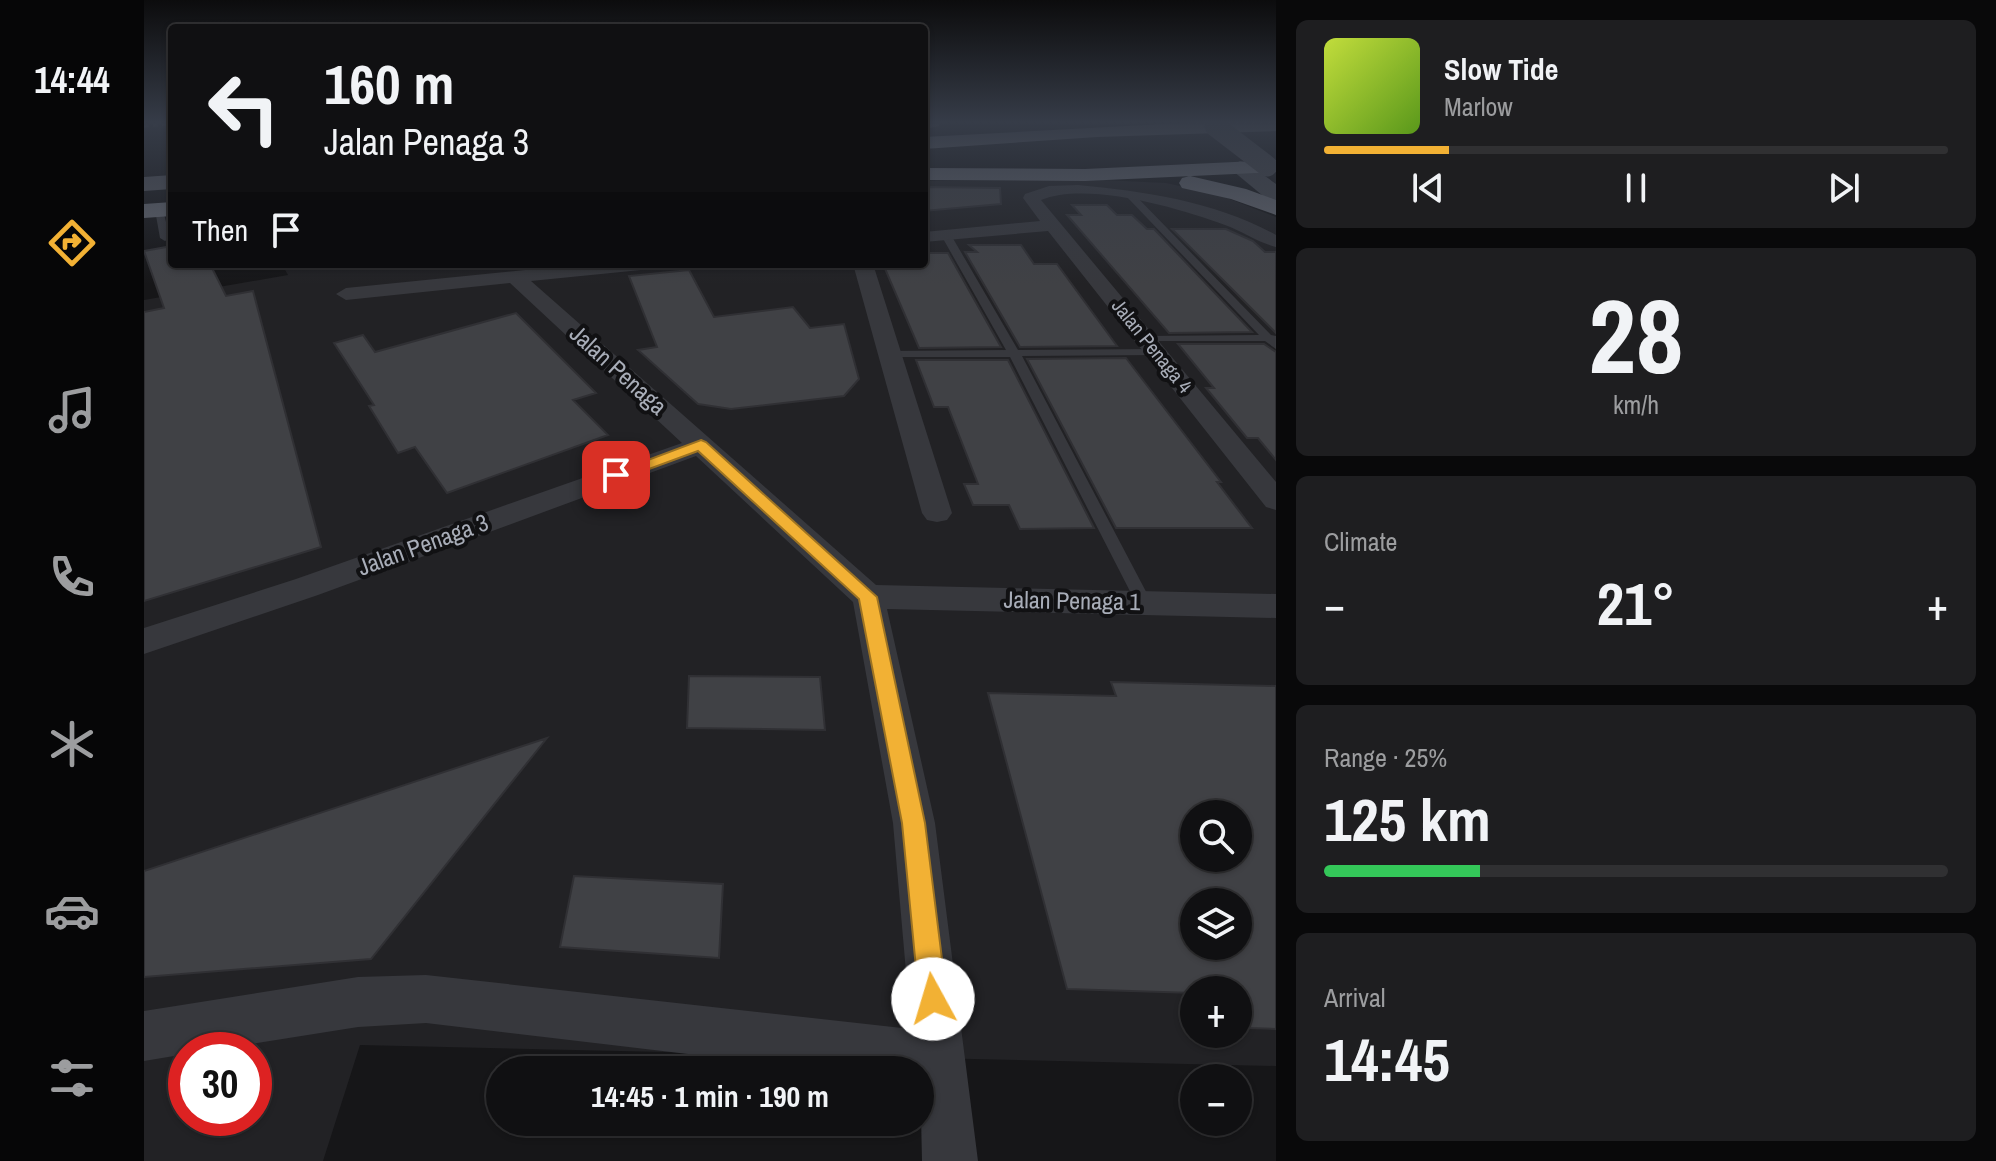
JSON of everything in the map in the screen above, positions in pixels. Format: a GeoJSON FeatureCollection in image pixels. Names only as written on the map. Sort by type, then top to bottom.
{"type":"FeatureCollection","features":[{"type":"Feature","properties":{"kind":"highway"},"geometry":{"type":"LineString","coordinates":[[1103,176],[1179,181],[1238,194],[1276,208]]}},
{"type":"Feature","properties":{"kind":"main road"},"geometry":{"type":"LineString","coordinates":[[1252,176],[1276,195]]}},
{"type":"Feature","properties":{"kind":"main road"},"geometry":{"type":"LineString","coordinates":[[144,184],[168,182]]}},
{"type":"Feature","properties":{"kind":"street","name":"Jalan Penaga 4"},"geometry":{"type":"LineString","coordinates":[[1130,195],[1085,191],[1036,194],[1031,198],[1276,501]]}},
{"type":"Feature","properties":{"kind":"street"},"geometry":{"type":"LineString","coordinates":[[1130,195],[1178,204],[1230,219],[1276,242]]}},
{"type":"Feature","properties":{"kind":"street"},"geometry":{"type":"LineString","coordinates":[[928,237],[1054,225]]}},
{"type":"Feature","properties":{"kind":"street"},"geometry":{"type":"LineString","coordinates":[[346,294],[602,268]]}},
{"type":"Feature","properties":{"kind":"street"},"geometry":{"type":"LineString","coordinates":[[864,268],[937,513]]}},
{"type":"Feature","properties":{"kind":"street","name":"Jalan Penaga"},"geometry":{"type":"LineString","coordinates":[[515,277],[868,597]]}},
{"type":"Feature","properties":{"kind":"street","name":"Jalan Penaga 3"},"geometry":{"type":"LineString","coordinates":[[144,641],[307,587],[701,445]]}},
{"type":"Feature","properties":{"kind":"street"},"geometry":{"type":"LineString","coordinates":[[868,597],[914,823],[950,1161]]}},
{"type":"Feature","properties":{"kind":"street","name":"Jalan Penaga 1"},"geometry":{"type":"LineString","coordinates":[[868,597],[1276,606]]}},
{"type":"Feature","properties":{"kind":"street"},"geometry":{"type":"LineString","coordinates":[[144,1036],[358,1002],[426,999],[939,1058]]}},
{"type":"Feature","properties":{"kind":"lane"},"geometry":{"type":"LineString","coordinates":[[1130,195],[1273,340]]}},
{"type":"Feature","properties":{"kind":"lane"},"geometry":{"type":"LineString","coordinates":[[158,205],[165,238]]}},
{"type":"Feature","properties":{"kind":"lane"},"geometry":{"type":"LineString","coordinates":[[946,235],[1014,353],[1144,603]]}},
{"type":"Feature","properties":{"kind":"lane"},"geometry":{"type":"LineString","coordinates":[[890,354],[1014,353],[1273,340]]}},
{"type":"Feature","properties":{"kind":"shaded area"},"geometry":{"type":"Polygon","coordinates":[[[1103,180],[1166,183],[1217,194],[1276,217],[1276,1066],[360,1045],[323,1161],[144,1161],[144,300],[288,275],[284,268],[928,268],[928,181],[1103,180]]]}},
{"type":"Feature","properties":{"kind":"building"},"geometry":{"type":"Polygon","coordinates":[[[928,187],[1000,188],[1001,204],[928,211],[928,187]]]}},
{"type":"Feature","properties":{"kind":"building"},"geometry":{"type":"Polygon","coordinates":[[[1072,205],[1107,205],[1117,215],[1132,215],[1147,229],[1154,229],[1252,332],[1169,333],[1067,215],[1081,215],[1072,205]]]}},
{"type":"Feature","properties":{"kind":"building"},"geometry":{"type":"Polygon","coordinates":[[[1172,229],[1226,229],[1253,241],[1265,252],[1276,252],[1276,333],[1172,229]]]}},
{"type":"Feature","properties":{"kind":"building"},"geometry":{"type":"Polygon","coordinates":[[[969,245],[1021,245],[1034,264],[1057,264],[1117,346],[1020,347],[965,252],[977,252],[969,245]]]}},
{"type":"Feature","properties":{"kind":"building"},"geometry":{"type":"Polygon","coordinates":[[[168,247],[168,268],[212,268],[226,296],[253,291],[321,547],[144,601],[144,312],[164,308],[144,251],[168,247]]]}},
{"type":"Feature","properties":{"kind":"building"},"geometry":{"type":"Polygon","coordinates":[[[928,253],[948,253],[1001,347],[919,348],[885,268],[928,268],[928,253]]]}},
{"type":"Feature","properties":{"kind":"building"},"geometry":{"type":"Polygon","coordinates":[[[689,270],[714,317],[793,307],[810,328],[844,324],[859,379],[844,396],[731,409],[698,404],[638,350],[657,347],[629,276],[689,270]]]}},
{"type":"Feature","properties":{"kind":"building"},"geometry":{"type":"Polygon","coordinates":[[[516,313],[596,393],[573,400],[608,435],[447,493],[415,447],[398,453],[369,406],[374,405],[334,343],[363,335],[375,352],[516,313]]]}},
{"type":"Feature","properties":{"kind":"building"},"geometry":{"type":"Polygon","coordinates":[[[1178,344],[1264,344],[1276,352],[1276,460],[1258,438],[1247,438],[1206,388],[1214,388],[1178,344]]]}},
{"type":"Feature","properties":{"kind":"building"},"geometry":{"type":"Polygon","coordinates":[[[1126,358],[1221,482],[1217,482],[1252,528],[1116,528],[1027,359],[1126,358]]]}},
{"type":"Feature","properties":{"kind":"building"},"geometry":{"type":"Polygon","coordinates":[[[916,360],[1008,360],[1094,528],[1020,529],[1009,505],[973,505],[964,484],[978,484],[948,407],[934,407],[916,360]]]}},
{"type":"Feature","properties":{"kind":"building"},"geometry":{"type":"Polygon","coordinates":[[[689,676],[820,677],[825,730],[687,728],[689,676]]]}},
{"type":"Feature","properties":{"kind":"building"},"geometry":{"type":"Polygon","coordinates":[[[1111,682],[1276,686],[1276,1029],[1252,1028],[1252,976],[1180,976],[1180,993],[1067,989],[988,693],[1116,696],[1111,682]]]}},
{"type":"Feature","properties":{"kind":"building"},"geometry":{"type":"Polygon","coordinates":[[[547,738],[371,959],[144,977],[144,871],[547,738]]]}},
{"type":"Feature","properties":{"kind":"building"},"geometry":{"type":"Polygon","coordinates":[[[574,876],[723,884],[719,958],[560,947],[574,876]]]}},
{"type":"Feature","properties":{"kind":"route"},"geometry":{"type":"LineString","coordinates":[[616,475],[701,445],[868,597],[914,823],[933,999]]}}]}
